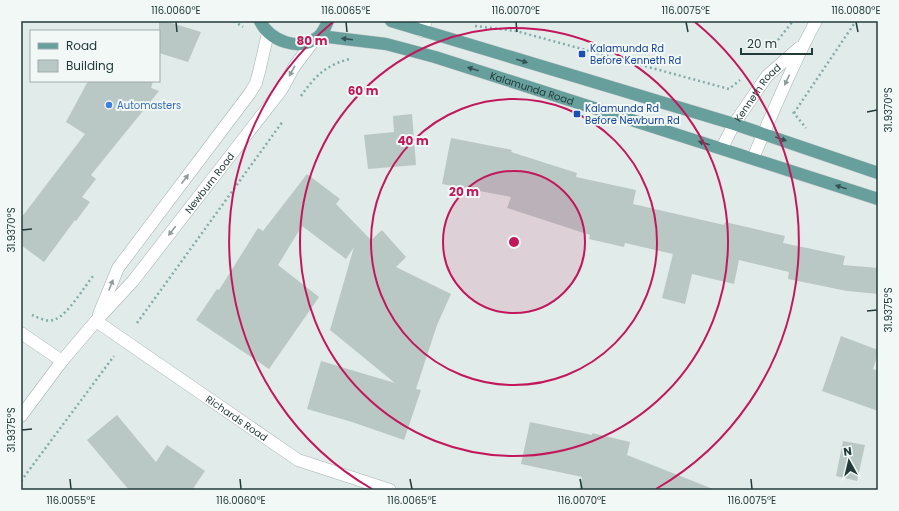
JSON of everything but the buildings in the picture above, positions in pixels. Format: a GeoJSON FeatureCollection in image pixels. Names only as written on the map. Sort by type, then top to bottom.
{"type":"FeatureCollection","features":[{"type":"Feature","properties":{"kind":"main road","name":"Kalamunda Road"},"geometry":{"type":"LineString","coordinates":[[260,21],[268,33],[279,41],[289,43],[307,42],[317,37],[386,44],[435,57],[878,199]]}},
{"type":"Feature","properties":{"kind":"main road"},"geometry":{"type":"LineString","coordinates":[[317,37],[328,21]]}},
{"type":"Feature","properties":{"kind":"main road"},"geometry":{"type":"LineString","coordinates":[[391,21],[424,26],[734,124],[878,173]]}},
{"type":"Feature","properties":{"kind":"street","name":"Kenneth Road"},"geometry":{"type":"LineString","coordinates":[[753,158],[772,112],[803,45],[816,21]]}},
{"type":"Feature","properties":{"kind":"street","name":"Newburn Road"},"geometry":{"type":"LineString","coordinates":[[96,321],[118,268],[256,83],[268,33]]}},
{"type":"Feature","properties":{"kind":"street","name":"Newburn Road"},"geometry":{"type":"LineString","coordinates":[[21,416],[62,361],[143,269],[282,89],[294,67],[317,37]]}},
{"type":"Feature","properties":{"kind":"street","name":"Kenneth Road"},"geometry":{"type":"LineString","coordinates":[[722,148],[734,124],[768,76],[803,45]]}},
{"type":"Feature","properties":{"kind":"street","name":"Richards Road"},"geometry":{"type":"LineString","coordinates":[[96,321],[298,460],[390,490]]}},
{"type":"Feature","properties":{"kind":"street"},"geometry":{"type":"LineString","coordinates":[[21,333],[62,361]]}},
{"type":"Feature","properties":{"kind":"path"},"geometry":{"type":"LineString","coordinates":[[794,113],[856,21]]}},
{"type":"Feature","properties":{"kind":"path"},"geometry":{"type":"LineString","coordinates":[[470,25],[516,31],[729,90]]}},
{"type":"Feature","properties":{"kind":"path"},"geometry":{"type":"LineString","coordinates":[[298,99],[312,80],[327,68],[355,57]]}},
{"type":"Feature","properties":{"kind":"path"},"geometry":{"type":"LineString","coordinates":[[137,323],[284,118]]}},
{"type":"Feature","properties":{"kind":"path"},"geometry":{"type":"LineString","coordinates":[[21,480],[116,352]]}},
{"type":"Feature","properties":{"kind":"place","name":"Kalamunda Rd Before Kenneth Rd"},"geometry":{"type":"Point","coordinates":[582,54]}},
{"type":"Feature","properties":{"kind":"place","name":"Automasters"},"geometry":{"type":"Point","coordinates":[109,105]}},
{"type":"Feature","properties":{"kind":"place","name":"Kalamunda Rd Before Newburn Rd"},"geometry":{"type":"Point","coordinates":[577,114]}}]}
